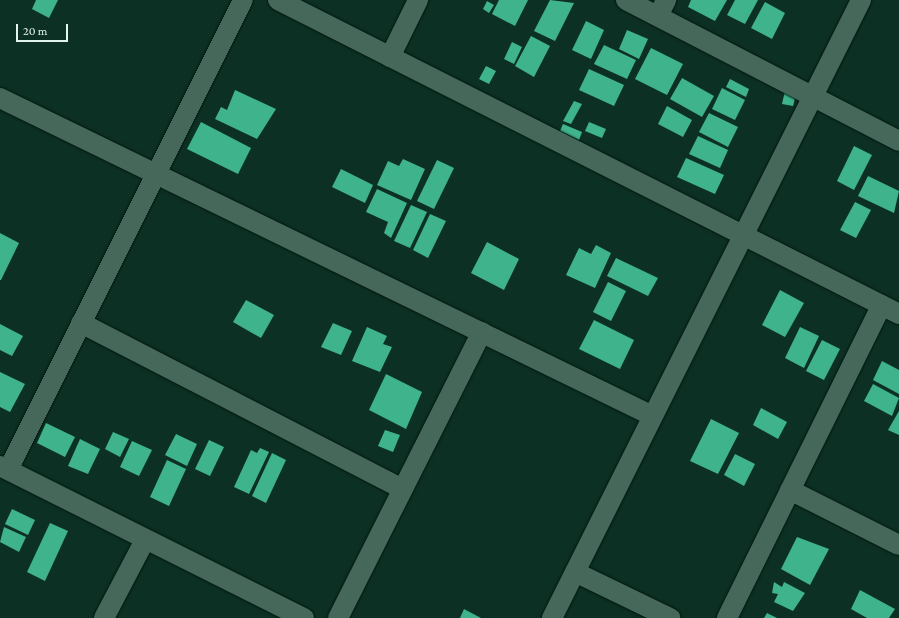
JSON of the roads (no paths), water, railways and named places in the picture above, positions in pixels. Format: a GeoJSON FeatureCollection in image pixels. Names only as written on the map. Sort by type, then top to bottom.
{"type":"FeatureCollection","features":[{"type":"Feature","properties":{"kind":"street"},"geometry":{"type":"LineString","coordinates":[[243,0],[81,323],[4,468],[145,540],[304,618]]}},
{"type":"Feature","properties":{"kind":"street"},"geometry":{"type":"LineString","coordinates":[[278,0],[890,309],[790,490],[727,618]]}},
{"type":"Feature","properties":{"kind":"street"},"geometry":{"type":"LineString","coordinates":[[390,57],[418,0]]}},
{"type":"Feature","properties":{"kind":"street"},"geometry":{"type":"LineString","coordinates":[[626,0],[662,8],[813,96],[899,141]]}},
{"type":"Feature","properties":{"kind":"street"},"geometry":{"type":"LineString","coordinates":[[552,618],[861,0]]}},
{"type":"Feature","properties":{"kind":"street"},"geometry":{"type":"LineString","coordinates":[[1,101],[482,332],[653,416]]}},
{"type":"Feature","properties":{"kind":"street"},"geometry":{"type":"LineString","coordinates":[[81,323],[403,489]]}},
{"type":"Feature","properties":{"kind":"street"},"geometry":{"type":"LineString","coordinates":[[338,618],[482,332]]}},
{"type":"Feature","properties":{"kind":"street"},"geometry":{"type":"LineString","coordinates":[[790,490],[899,545]]}},
{"type":"Feature","properties":{"kind":"street"},"geometry":{"type":"LineString","coordinates":[[104,618],[145,540]]}},
{"type":"Feature","properties":{"kind":"street"},"geometry":{"type":"LineString","coordinates":[[575,572],[670,618]]}}]}
